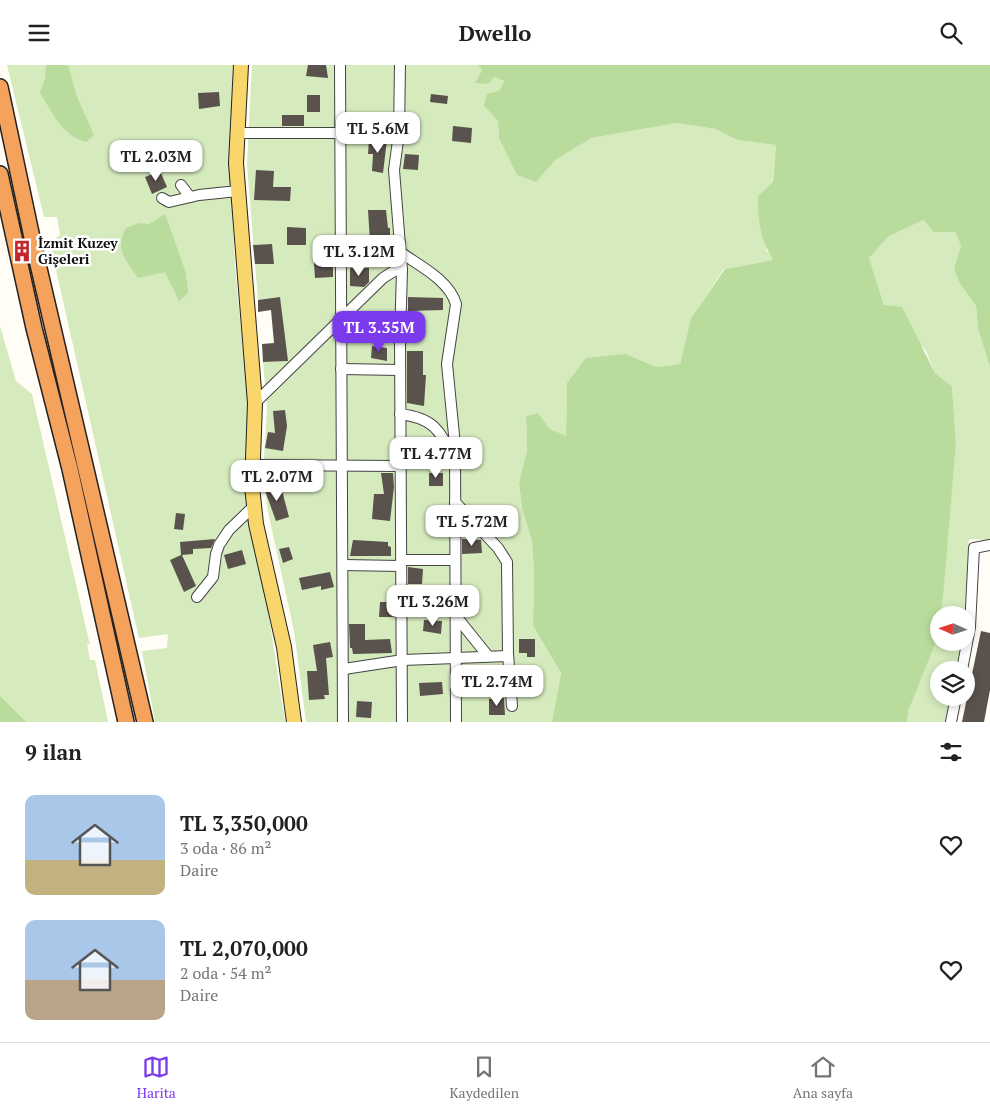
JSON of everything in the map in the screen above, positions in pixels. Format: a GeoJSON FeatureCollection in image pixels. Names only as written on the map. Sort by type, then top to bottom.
{"type":"FeatureCollection","features":[{"type":"Feature","properties":{"kind":"highway"},"geometry":{"type":"LineString","coordinates":[[0,87],[34,247],[145,722]]}},
{"type":"Feature","properties":{"kind":"highway"},"geometry":{"type":"LineString","coordinates":[[0,174],[34,328],[70,469],[126,722]]}},
{"type":"Feature","properties":{"kind":"main road"},"geometry":{"type":"LineString","coordinates":[[241,65],[241,133],[244,189],[259,399],[254,507],[281,630],[294,722]]}},
{"type":"Feature","properties":{"kind":"main road"},"geometry":{"type":"LineString","coordinates":[[248,65],[241,133],[238,191],[259,399]]}},
{"type":"Feature","properties":{"kind":"main road"},"geometry":{"type":"LineString","coordinates":[[255,465],[289,632],[301,722]]}},
{"type":"Feature","properties":{"kind":"street"},"geometry":{"type":"LineString","coordinates":[[340,65],[343,722]]}},
{"type":"Feature","properties":{"kind":"street"},"geometry":{"type":"LineString","coordinates":[[400,65],[399,133],[394,170],[402,270],[400,370],[402,722]]}},
{"type":"Feature","properties":{"kind":"street"},"geometry":{"type":"LineString","coordinates":[[241,133],[340,135],[399,133]]}},
{"type":"Feature","properties":{"kind":"street"},"geometry":{"type":"LineString","coordinates":[[181,185],[190,197]]}},
{"type":"Feature","properties":{"kind":"street"},"geometry":{"type":"LineString","coordinates":[[162,198],[169,202],[190,197],[238,191]]}},
{"type":"Feature","properties":{"kind":"street"},"geometry":{"type":"LineString","coordinates":[[400,252],[446,285],[454,295],[456,304],[447,364],[455,461],[456,722]]}},
{"type":"Feature","properties":{"kind":"street"},"geometry":{"type":"LineString","coordinates":[[259,399],[384,279],[394,271],[402,270]]}},
{"type":"Feature","properties":{"kind":"street"},"geometry":{"type":"LineString","coordinates":[[341,369],[400,370]]}},
{"type":"Feature","properties":{"kind":"street"},"geometry":{"type":"LineString","coordinates":[[400,414],[423,419],[433,425],[441,435],[455,461]]}},
{"type":"Feature","properties":{"kind":"street"},"geometry":{"type":"LineString","coordinates":[[255,465],[400,466]]}},
{"type":"Feature","properties":{"kind":"street"},"geometry":{"type":"LineString","coordinates":[[455,502],[498,548],[508,562],[508,656],[512,706]]}},
{"type":"Feature","properties":{"kind":"street"},"geometry":{"type":"LineString","coordinates":[[198,597],[213,577],[219,545],[229,530],[254,507]]}},
{"type":"Feature","properties":{"kind":"street"},"geometry":{"type":"LineString","coordinates":[[964,661],[970,627],[974,548],[990,545]]}},
{"type":"Feature","properties":{"kind":"street"},"geometry":{"type":"LineString","coordinates":[[343,565],[455,560]]}},
{"type":"Feature","properties":{"kind":"street"},"geometry":{"type":"LineString","coordinates":[[455,615],[488,656]]}},
{"type":"Feature","properties":{"kind":"street"},"geometry":{"type":"LineString","coordinates":[[344,669],[403,660],[456,656],[508,656]]}},
{"type":"Feature","properties":{"kind":"street"},"geometry":{"type":"LineString","coordinates":[[951,722],[954,706]]}},
{"type":"Feature","properties":{"kind":"green space"},"geometry":{"type":"Polygon","coordinates":[[[7,65],[233,65],[229,151],[235,266],[248,403],[245,466],[247,506],[268,610],[285,722],[155,722],[142,651],[167,648],[168,634],[139,638],[50,243],[60,235],[57,217],[44,217],[7,65]]]}},
{"type":"Feature","properties":{"kind":"green space"},"geometry":{"type":"Polygon","coordinates":[[[46,65],[68,65],[77,97],[94,135],[86,142],[77,139],[64,129],[40,93],[45,79],[46,65]]]}},
{"type":"Feature","properties":{"kind":"green space"},"geometry":{"type":"Polygon","coordinates":[[[252,65],[477,65],[482,70],[475,83],[494,77],[504,81],[499,91],[484,106],[498,121],[499,138],[555,160],[592,138],[677,123],[715,129],[737,140],[776,145],[766,250],[774,260],[724,269],[691,318],[680,364],[657,367],[626,354],[567,383],[566,437],[550,429],[538,413],[526,416],[527,450],[519,483],[522,509],[532,541],[534,574],[533,626],[561,673],[552,722],[306,722],[294,631],[268,512],[263,473],[267,408],[263,362],[287,361],[280,297],[258,300],[247,164],[252,65]]]}},
{"type":"Feature","properties":{"kind":"green space"},"geometry":{"type":"Polygon","coordinates":[[[477,65],[990,65],[990,367],[978,329],[976,306],[959,282],[954,269],[961,245],[955,232],[933,232],[924,220],[889,236],[869,258],[884,305],[902,307],[935,373],[952,386],[956,443],[943,597],[941,606],[930,606],[930,651],[932,651],[909,709],[907,722],[552,722],[561,673],[533,626],[534,574],[532,541],[522,509],[519,483],[527,450],[526,416],[538,413],[550,429],[566,436],[567,383],[586,358],[626,354],[657,367],[680,364],[691,318],[725,269],[773,260],[765,245],[761,229],[758,196],[773,182],[776,145],[737,140],[715,129],[677,123],[592,138],[555,160],[536,182],[517,175],[499,138],[498,121],[484,106],[487,94],[499,91],[504,81],[494,77],[488,84],[475,83],[482,70],[477,65]]]}},
{"type":"Feature","properties":{"kind":"green space"},"geometry":{"type":"Polygon","coordinates":[[[165,214],[186,273],[188,293],[179,301],[165,272],[138,278],[126,260],[121,248],[126,228],[139,223],[149,224],[165,214]]]}},
{"type":"Feature","properties":{"kind":"green space"},"geometry":{"type":"Polygon","coordinates":[[[924,220],[933,232],[955,231],[961,245],[954,269],[959,282],[976,306],[978,329],[990,367],[990,540],[969,539],[965,606],[941,606],[956,443],[952,386],[935,373],[926,351],[884,305],[869,258],[889,236],[924,220]]]}},
{"type":"Feature","properties":{"kind":"green space"},"geometry":{"type":"Polygon","coordinates":[[[0,326],[16,381],[32,394],[90,645],[87,643],[90,660],[95,660],[108,722],[0,722],[0,326]]]}},
{"type":"Feature","properties":{"kind":"green space"},"geometry":{"type":"Polygon","coordinates":[[[930,651],[960,651],[958,661],[930,661],[930,706],[948,706],[945,722],[907,722],[913,697],[930,651]]]}},
{"type":"Feature","properties":{"kind":"green space"},"geometry":{"type":"Polygon","coordinates":[[[0,696],[26,722],[0,722],[0,696]]]}},
{"type":"Feature","properties":{"kind":"building"},"geometry":{"type":"Polygon","coordinates":[[[308,65],[326,65],[328,78],[306,76],[308,65]]]}},
{"type":"Feature","properties":{"kind":"building"},"geometry":{"type":"Polygon","coordinates":[[[219,92],[220,106],[199,109],[198,93],[219,92]]]}},
{"type":"Feature","properties":{"kind":"building"},"geometry":{"type":"Polygon","coordinates":[[[431,94],[448,96],[447,104],[430,102],[431,94]]]}},
{"type":"Feature","properties":{"kind":"building"},"geometry":{"type":"Polygon","coordinates":[[[307,95],[320,95],[320,112],[307,112],[307,95]]]}},
{"type":"Feature","properties":{"kind":"building"},"geometry":{"type":"Polygon","coordinates":[[[282,115],[304,115],[304,126],[282,126],[282,115]]]}},
{"type":"Feature","properties":{"kind":"building"},"geometry":{"type":"Polygon","coordinates":[[[453,126],[472,128],[471,143],[452,141],[453,126]]]}},
{"type":"Feature","properties":{"kind":"building"},"geometry":{"type":"Polygon","coordinates":[[[369,140],[387,140],[383,173],[372,171],[373,154],[368,154],[369,140]]]}},
{"type":"Feature","properties":{"kind":"building"},"geometry":{"type":"Polygon","coordinates":[[[405,154],[419,155],[418,170],[403,169],[405,154]]]}},
{"type":"Feature","properties":{"kind":"building"},"geometry":{"type":"Polygon","coordinates":[[[256,170],[274,171],[273,187],[291,187],[290,201],[254,200],[256,170]]]}},
{"type":"Feature","properties":{"kind":"building"},"geometry":{"type":"Polygon","coordinates":[[[160,171],[167,187],[152,194],[145,177],[160,171]]]}},
{"type":"Feature","properties":{"kind":"building"},"geometry":{"type":"Polygon","coordinates":[[[368,210],[386,210],[388,228],[390,228],[390,242],[370,242],[368,210]]]}},
{"type":"Feature","properties":{"kind":"building"},"geometry":{"type":"Polygon","coordinates":[[[287,227],[306,228],[306,245],[287,245],[287,227]]]}},
{"type":"Feature","properties":{"kind":"building"},"geometry":{"type":"Polygon","coordinates":[[[272,244],[274,264],[255,264],[253,245],[272,244]]]}},
{"type":"Feature","properties":{"kind":"building"},"geometry":{"type":"Polygon","coordinates":[[[314,263],[333,263],[333,277],[315,278],[314,263]]]}},
{"type":"Feature","properties":{"kind":"building"},"geometry":{"type":"Polygon","coordinates":[[[350,268],[369,268],[369,282],[364,287],[350,286],[350,268]]]}},
{"type":"Feature","properties":{"kind":"building"},"geometry":{"type":"Polygon","coordinates":[[[280,297],[288,361],[263,362],[262,344],[274,343],[271,310],[258,312],[258,300],[280,297]]]}},
{"type":"Feature","properties":{"kind":"building"},"geometry":{"type":"Polygon","coordinates":[[[408,297],[443,298],[443,310],[408,311],[408,297]]]}},
{"type":"Feature","properties":{"kind":"building"},"geometry":{"type":"Polygon","coordinates":[[[372,346],[387,348],[387,361],[371,358],[372,346]]]}},
{"type":"Feature","properties":{"kind":"building"},"geometry":{"type":"Polygon","coordinates":[[[407,351],[423,351],[423,375],[426,375],[424,406],[407,403],[407,351]]]}},
{"type":"Feature","properties":{"kind":"building"},"geometry":{"type":"Polygon","coordinates":[[[285,410],[287,426],[283,451],[265,448],[268,432],[275,433],[273,411],[285,410]]]}},
{"type":"Feature","properties":{"kind":"building"},"geometry":{"type":"Polygon","coordinates":[[[274,472],[288,472],[290,480],[277,483],[274,472]]]}},
{"type":"Feature","properties":{"kind":"building"},"geometry":{"type":"Polygon","coordinates":[[[381,473],[393,473],[394,487],[390,521],[372,519],[374,494],[384,494],[381,473]]]}},
{"type":"Feature","properties":{"kind":"building"},"geometry":{"type":"Polygon","coordinates":[[[429,473],[443,473],[443,486],[429,486],[429,473]]]}},
{"type":"Feature","properties":{"kind":"building"},"geometry":{"type":"Polygon","coordinates":[[[280,483],[289,517],[276,521],[264,488],[280,483]]]}},
{"type":"Feature","properties":{"kind":"building"},"geometry":{"type":"Polygon","coordinates":[[[176,513],[185,514],[183,530],[174,529],[176,513]]]}},
{"type":"Feature","properties":{"kind":"building"},"geometry":{"type":"Polygon","coordinates":[[[215,539],[211,548],[193,549],[193,554],[182,555],[196,586],[184,592],[170,560],[181,555],[180,542],[215,539]]]}},
{"type":"Feature","properties":{"kind":"building"},"geometry":{"type":"Polygon","coordinates":[[[462,539],[481,540],[482,553],[462,554],[462,539]]]}},
{"type":"Feature","properties":{"kind":"building"},"geometry":{"type":"Polygon","coordinates":[[[353,540],[388,542],[388,546],[391,547],[391,556],[350,556],[353,540]]]}},
{"type":"Feature","properties":{"kind":"building"},"geometry":{"type":"Polygon","coordinates":[[[289,547],[293,559],[283,563],[279,549],[289,547]]]}},
{"type":"Feature","properties":{"kind":"building"},"geometry":{"type":"Polygon","coordinates":[[[242,550],[246,564],[228,569],[224,555],[242,550]]]}},
{"type":"Feature","properties":{"kind":"building"},"geometry":{"type":"Polygon","coordinates":[[[408,567],[423,569],[422,584],[408,584],[408,567]]]}},
{"type":"Feature","properties":{"kind":"building"},"geometry":{"type":"Polygon","coordinates":[[[330,572],[334,587],[321,590],[321,586],[302,590],[299,578],[330,572]]]}},
{"type":"Feature","properties":{"kind":"building"},"geometry":{"type":"Polygon","coordinates":[[[380,602],[394,602],[395,617],[379,617],[380,602]]]}},
{"type":"Feature","properties":{"kind":"building"},"geometry":{"type":"Polygon","coordinates":[[[424,620],[442,621],[441,634],[423,631],[424,620]]]}},
{"type":"Feature","properties":{"kind":"building"},"geometry":{"type":"Polygon","coordinates":[[[349,624],[365,624],[365,640],[390,639],[392,653],[353,654],[352,648],[350,648],[349,624]]]}},
{"type":"Feature","properties":{"kind":"building"},"geometry":{"type":"Polygon","coordinates":[[[981,631],[990,633],[990,690],[984,722],[962,722],[965,706],[975,706],[975,661],[981,631]]]}},
{"type":"Feature","properties":{"kind":"building"},"geometry":{"type":"Polygon","coordinates":[[[519,639],[535,639],[535,657],[527,657],[527,653],[519,653],[519,639]]]}},
{"type":"Feature","properties":{"kind":"building"},"geometry":{"type":"Polygon","coordinates":[[[330,642],[333,657],[326,658],[329,695],[324,695],[325,699],[309,700],[307,671],[317,671],[313,645],[330,642]]]}},
{"type":"Feature","properties":{"kind":"building"},"geometry":{"type":"Polygon","coordinates":[[[442,682],[443,694],[420,696],[419,683],[442,682]]]}},
{"type":"Feature","properties":{"kind":"building"},"geometry":{"type":"Polygon","coordinates":[[[504,698],[505,715],[489,715],[489,699],[504,698]]]}},
{"type":"Feature","properties":{"kind":"building"},"geometry":{"type":"Polygon","coordinates":[[[357,701],[372,702],[371,718],[356,717],[357,701]]]}},
{"type":"Feature","properties":{"kind":"place","name":"İzmit Kuzey Gişeleri"},"geometry":{"type":"Point","coordinates":[22,251]}}]}
